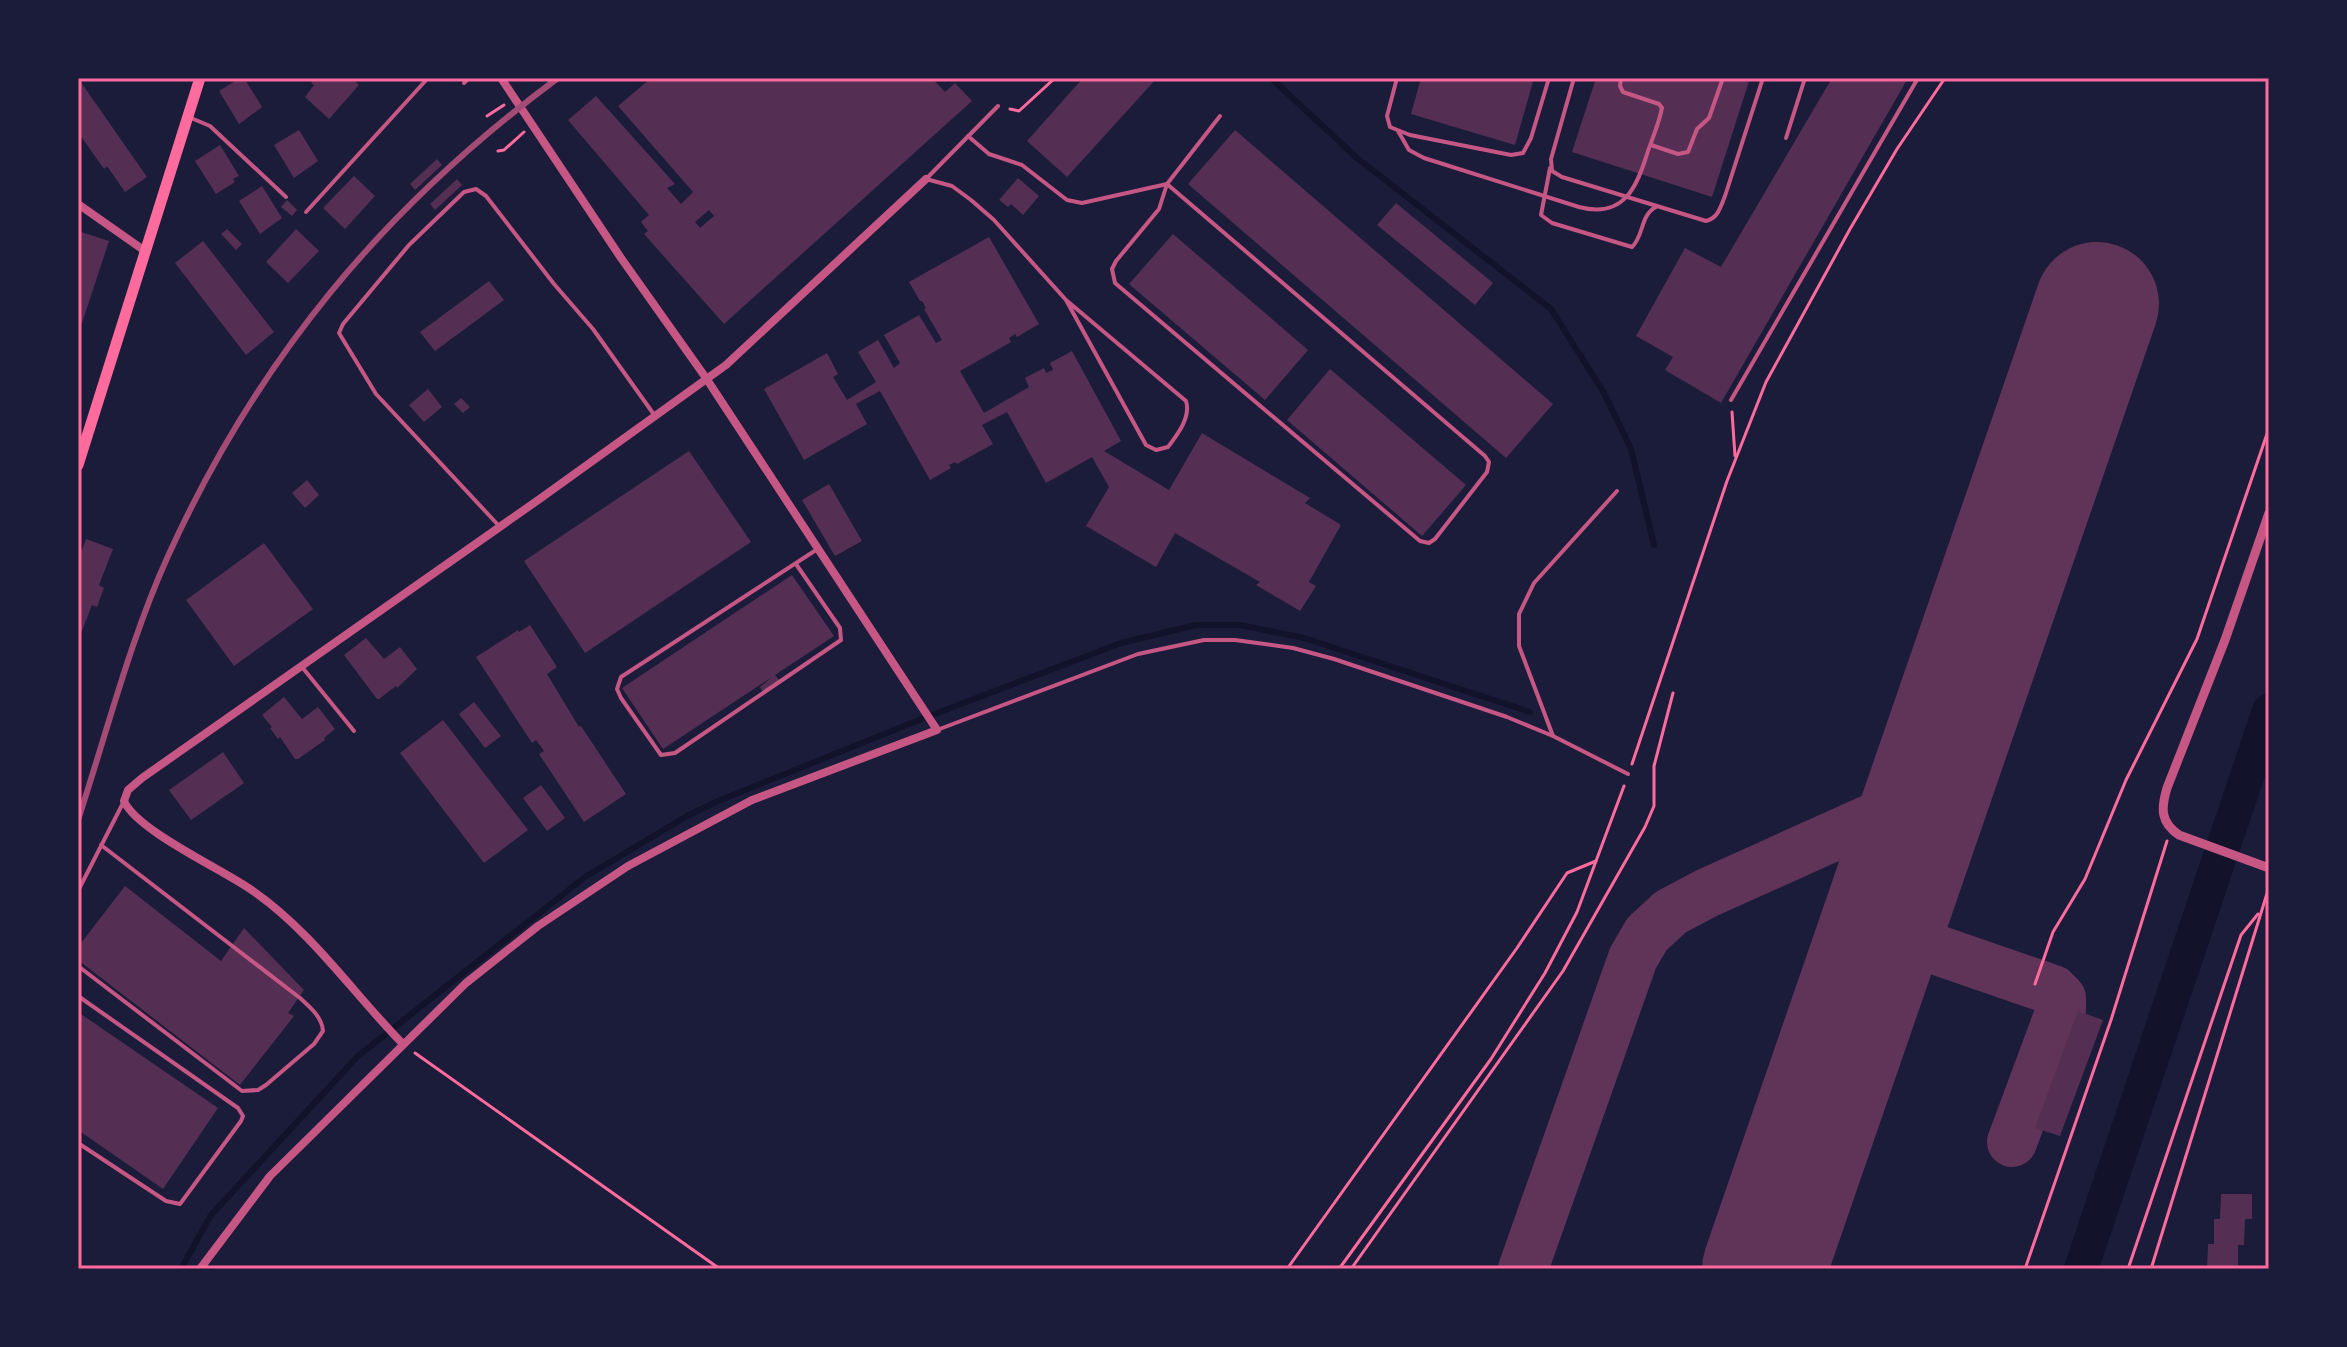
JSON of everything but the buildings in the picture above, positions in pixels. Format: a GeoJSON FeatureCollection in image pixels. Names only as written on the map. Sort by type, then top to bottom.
{"type":"FeatureCollection","features":[{"type":"Feature","properties":{"kind":"main road"},"geometry":{"type":"LineString","coordinates":[[78,465],[200,78]]}},
{"type":"Feature","properties":{"kind":"street"},"geometry":{"type":"LineString","coordinates":[[200,1269],[270,1176],[402,1043],[466,983],[526,935],[628,866],[752,800],[937,730],[706,378],[621,258],[501,78]]}},
{"type":"Feature","properties":{"kind":"street"},"geometry":{"type":"LineString","coordinates":[[402,1043],[310,940],[274,907],[134,815],[124,801],[128,790],[726,365],[926,179]]}},
{"type":"Feature","properties":{"kind":"street"},"geometry":{"type":"LineString","coordinates":[[78,204],[145,251]]}},
{"type":"Feature","properties":{"kind":"street"},"geometry":{"type":"LineString","coordinates":[[2269,513],[2225,640],[2167,788],[2163,816],[2170,829],[2188,839],[2269,868]]}},
{"type":"Feature","properties":{"kind":"lane"},"geometry":{"type":"LineString","coordinates":[[306,212],[428,78]]}},
{"type":"Feature","properties":{"kind":"lane"},"geometry":{"type":"LineString","coordinates":[[464,83],[469,78]]}},
{"type":"Feature","properties":{"kind":"lane"},"geometry":{"type":"LineString","coordinates":[[1397,78],[1387,116],[1390,127],[1517,155],[1523,153],[1531,138],[1549,78]]}},
{"type":"Feature","properties":{"kind":"lane"},"geometry":{"type":"LineString","coordinates":[[1574,78],[1550,166],[1541,215],[1552,223],[1632,247],[1638,240],[1648,212],[1656,207]]}},
{"type":"Feature","properties":{"kind":"lane"},"geometry":{"type":"LineString","coordinates":[[1398,131],[1402,142],[1416,154],[1593,210],[1619,204],[1638,183],[1661,113],[1659,104],[1623,92],[1621,78]]}},
{"type":"Feature","properties":{"kind":"lane"},"geometry":{"type":"LineString","coordinates":[[1651,145],[1678,154],[1688,152],[1697,129],[1709,118],[1723,78]]}},
{"type":"Feature","properties":{"kind":"lane"},"geometry":{"type":"LineString","coordinates":[[1550,166],[1562,177],[1697,220],[1713,219],[1725,196],[1763,78]]}},
{"type":"Feature","properties":{"kind":"lane"},"geometry":{"type":"LineString","coordinates":[[1786,138],[1805,78]]}},
{"type":"Feature","properties":{"kind":"lane"},"geometry":{"type":"LineString","coordinates":[[1731,400],[1918,78]]}},
{"type":"Feature","properties":{"kind":"lane"},"geometry":{"type":"LineString","coordinates":[[998,106],[926,179],[952,186],[971,200],[994,220],[1066,300],[1186,401],[1187,415],[1168,447],[1156,450],[1146,445],[1066,300]]}},
{"type":"Feature","properties":{"kind":"lane"},"geometry":{"type":"LineString","coordinates":[[1167,184],[1485,456],[1489,462],[1487,472],[1435,539],[1424,543],[1420,541],[1115,283],[1112,269],[1116,261],[1159,209],[1167,184],[1220,116]]}},
{"type":"Feature","properties":{"kind":"lane"},"geometry":{"type":"LineString","coordinates":[[188,117],[210,126],[286,197]]}},
{"type":"Feature","properties":{"kind":"lane"},"geometry":{"type":"LineString","coordinates":[[968,136],[980,149],[1022,165],[1059,195],[1075,202],[1167,184]]}},
{"type":"Feature","properties":{"kind":"lane"},"geometry":{"type":"LineString","coordinates":[[500,527],[376,394],[341,338],[340,330],[409,245],[470,189],[476,189],[486,196],[593,329],[655,416]]}},
{"type":"Feature","properties":{"kind":"lane"},"geometry":{"type":"LineString","coordinates":[[1553,736],[1519,646],[1522,602],[1534,583],[1617,491]]}},
{"type":"Feature","properties":{"kind":"lane"},"geometry":{"type":"LineString","coordinates":[[796,564],[840,628],[841,640],[675,753],[661,755],[621,698],[617,689],[621,677],[818,549]]}},
{"type":"Feature","properties":{"kind":"lane"},"geometry":{"type":"LineString","coordinates":[[937,730],[1138,654],[1204,640],[1235,640],[1293,648],[1334,659],[1507,717],[1553,736],[1628,774]]}},
{"type":"Feature","properties":{"kind":"lane"},"geometry":{"type":"LineString","coordinates":[[301,665],[354,731]]}},
{"type":"Feature","properties":{"kind":"lane"},"geometry":{"type":"LineString","coordinates":[[78,891],[124,801]]}},
{"type":"Feature","properties":{"kind":"lane"},"geometry":{"type":"LineString","coordinates":[[78,966],[242,1091],[251,1092],[266,1085],[314,1044],[323,1031],[313,1010],[300,998],[101,845]]}},
{"type":"Feature","properties":{"kind":"lane"},"geometry":{"type":"LineString","coordinates":[[78,996],[238,1108],[243,1116],[180,1204],[166,1201],[78,1143]]}},
{"type":"Feature","properties":{"kind":"path"},"geometry":{"type":"LineString","coordinates":[[998,106],[1019,111],[1055,78]]}},
{"type":"Feature","properties":{"kind":"path"},"geometry":{"type":"LineString","coordinates":[[1339,1269],[1491,1059],[1567,936],[1628,774],[1735,458],[1766,382],[1889,162],[1945,78]]}},
{"type":"Feature","properties":{"kind":"path"},"geometry":{"type":"LineString","coordinates":[[487,116],[513,98]]}},
{"type":"Feature","properties":{"kind":"path"},"geometry":{"type":"LineString","coordinates":[[498,151],[504,150],[531,126]]}},
{"type":"Feature","properties":{"kind":"path"},"geometry":{"type":"LineString","coordinates":[[1731,400],[1735,458]]}},
{"type":"Feature","properties":{"kind":"path"},"geometry":{"type":"LineString","coordinates":[[2035,984],[2053,932],[2085,879],[2126,780],[2197,639],[2269,428]]}},
{"type":"Feature","properties":{"kind":"path"},"geometry":{"type":"LineString","coordinates":[[1351,1269],[1563,971],[1645,827],[1654,806],[1654,766],[1673,693]]}},
{"type":"Feature","properties":{"kind":"path"},"geometry":{"type":"LineString","coordinates":[[2025,1269],[2111,1020],[2170,829]]}},
{"type":"Feature","properties":{"kind":"path"},"geometry":{"type":"LineString","coordinates":[[1287,1269],[1517,948],[1567,873],[1597,861]]}},
{"type":"Feature","properties":{"kind":"path"},"geometry":{"type":"LineString","coordinates":[[2151,1269],[2269,887]]}},
{"type":"Feature","properties":{"kind":"path"},"geometry":{"type":"LineString","coordinates":[[2128,1269],[2241,935],[2261,912]]}},
{"type":"Feature","properties":{"kind":"path"},"geometry":{"type":"LineString","coordinates":[[402,1043],[720,1269]]}},
{"type":"Feature","properties":{"kind":"waterway"},"geometry":{"type":"LineString","coordinates":[[1271,78],[1357,158],[1551,309],[1604,393],[1631,449],[1654,545]]}},
{"type":"Feature","properties":{"kind":"waterway"},"geometry":{"type":"LineString","coordinates":[[181,1269],[211,1215],[358,1056],[585,877],[718,801],[1121,643],[1196,625],[1240,625],[1304,638],[1530,712]]}},
{"type":"Feature","properties":{"kind":"waterway"},"geometry":{"type":"LineString","coordinates":[[2081,1269],[2269,711]]}},
{"type":"Feature","properties":{"kind":"waterway"},"geometry":{"type":"LineString","coordinates":[[2256,750],[2269,748]]}},
{"type":"Feature","properties":{"kind":"taxiway"},"geometry":{"type":"LineString","coordinates":[[1523,1269],[1633,958],[1647,934],[1671,912],[1707,893],[1929,793]]}},
{"type":"Feature","properties":{"kind":"taxiway"},"geometry":{"type":"LineString","coordinates":[[1882,931],[2053,990],[2061,998],[2061,1010],[2012,1142]]}},
{"type":"Feature","properties":{"kind":"runway"},"geometry":{"type":"LineString","coordinates":[[1764,1269],[2097,304]]}},
{"type":"Feature","properties":{"kind":"railway"},"geometry":{"type":"LineString","coordinates":[[78,820],[130,653],[154,588],[203,484],[242,416],[285,352],[332,291],[382,234],[436,179],[495,127],[558,78]]}}]}
